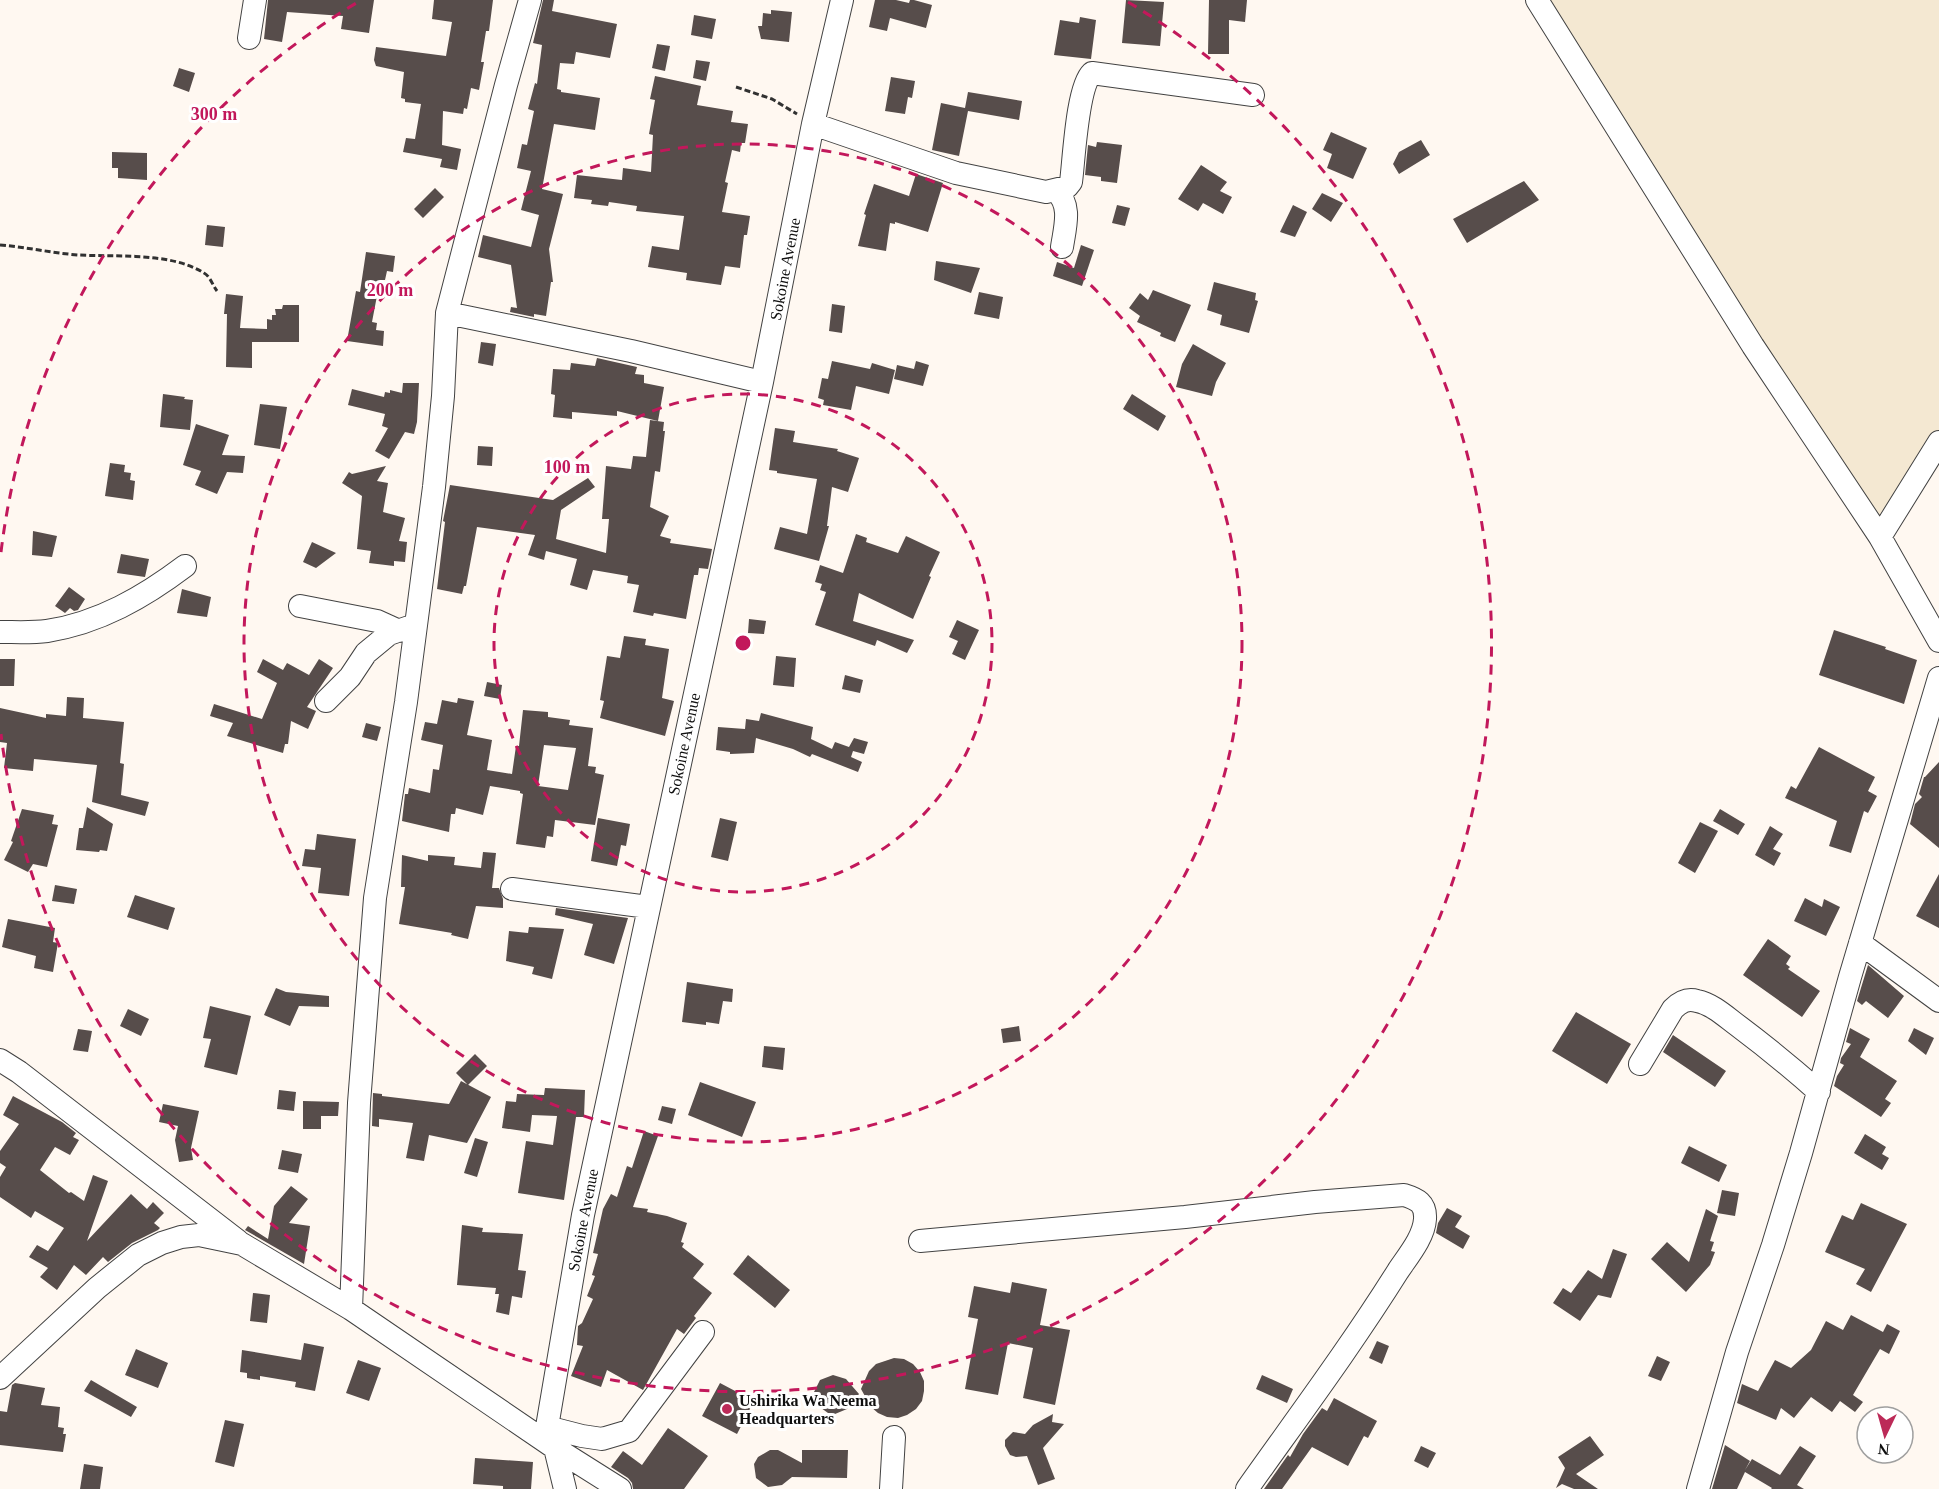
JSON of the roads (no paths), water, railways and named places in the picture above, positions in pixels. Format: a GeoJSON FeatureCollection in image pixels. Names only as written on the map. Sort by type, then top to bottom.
{"type":"FeatureCollection","features":[{"type":"Feature","properties":{"kind":"street"},"geometry":{"type":"LineString","coordinates":[[249,38],[255,0]]}},
{"type":"Feature","properties":{"kind":"street"},"geometry":{"type":"LineString","coordinates":[[351,1309],[359,1103],[375,898],[406,702],[407,628],[443,396],[447,313],[530,0]]}},
{"type":"Feature","properties":{"kind":"street","name":"Sokoine Avenue"},"geometry":{"type":"LineString","coordinates":[[565,1489],[551,1437],[583,1215],[762,382],[813,124],[842,0]]}},
{"type":"Feature","properties":{"kind":"street"},"geometry":{"type":"LineString","coordinates":[[1537,0],[1753,346],[1880,537],[1939,642]]}},
{"type":"Feature","properties":{"kind":"street"},"geometry":{"type":"LineString","coordinates":[[813,124],[956,173],[1036,190],[1056,191],[1067,187],[1071,182],[1079,111],[1084,86],[1092,73],[1253,95]]}},
{"type":"Feature","properties":{"kind":"street"},"geometry":{"type":"LineString","coordinates":[[1056,191],[1067,208],[1062,247]]}},
{"type":"Feature","properties":{"kind":"street"},"geometry":{"type":"LineString","coordinates":[[447,313],[631,351],[762,382]]}},
{"type":"Feature","properties":{"kind":"street"},"geometry":{"type":"LineString","coordinates":[[1880,537],[1939,442]]}},
{"type":"Feature","properties":{"kind":"street"},"geometry":{"type":"LineString","coordinates":[[0,632],[46,631],[97,618],[141,596],[185,566]]}},
{"type":"Feature","properties":{"kind":"street"},"geometry":{"type":"LineString","coordinates":[[300,606],[407,628]]}},
{"type":"Feature","properties":{"kind":"street"},"geometry":{"type":"LineString","coordinates":[[326,701],[350,677],[366,653],[389,634],[407,628]]}},
{"type":"Feature","properties":{"kind":"street"},"geometry":{"type":"LineString","coordinates":[[1698,1489],[1737,1352],[1773,1245],[1819,1092],[1860,943],[1939,678]]}},
{"type":"Feature","properties":{"kind":"street"},"geometry":{"type":"LineString","coordinates":[[512,889],[648,907]]}},
{"type":"Feature","properties":{"kind":"street"},"geometry":{"type":"LineString","coordinates":[[1860,943],[1939,1001]]}},
{"type":"Feature","properties":{"kind":"street"},"geometry":{"type":"LineString","coordinates":[[1641,1064],[1673,1009],[1680,1002],[1697,1000],[1718,1011],[1819,1092]]}},
{"type":"Feature","properties":{"kind":"street"},"geometry":{"type":"LineString","coordinates":[[0,1060],[19,1072],[242,1244],[351,1309],[551,1437],[620,1489]]}},
{"type":"Feature","properties":{"kind":"street"},"geometry":{"type":"LineString","coordinates":[[920,1241],[1185,1217],[1314,1202],[1404,1195],[1417,1199],[1424,1207],[1425,1214],[1420,1236],[1375,1308],[1247,1489]]}},
{"type":"Feature","properties":{"kind":"street"},"geometry":{"type":"LineString","coordinates":[[0,1378],[97,1288],[138,1255],[162,1243],[200,1235],[242,1244]]}},
{"type":"Feature","properties":{"kind":"street"},"geometry":{"type":"LineString","coordinates":[[551,1437],[582,1436],[602,1439],[629,1431],[703,1332]]}},
{"type":"Feature","properties":{"kind":"street"},"geometry":{"type":"LineString","coordinates":[[891,1489],[894,1437]]}},
{"type":"Feature","properties":{"kind":"place","name":"Ushirika Wa Neema Headquarters"},"geometry":{"type":"Point","coordinates":[727,1409]}}]}
